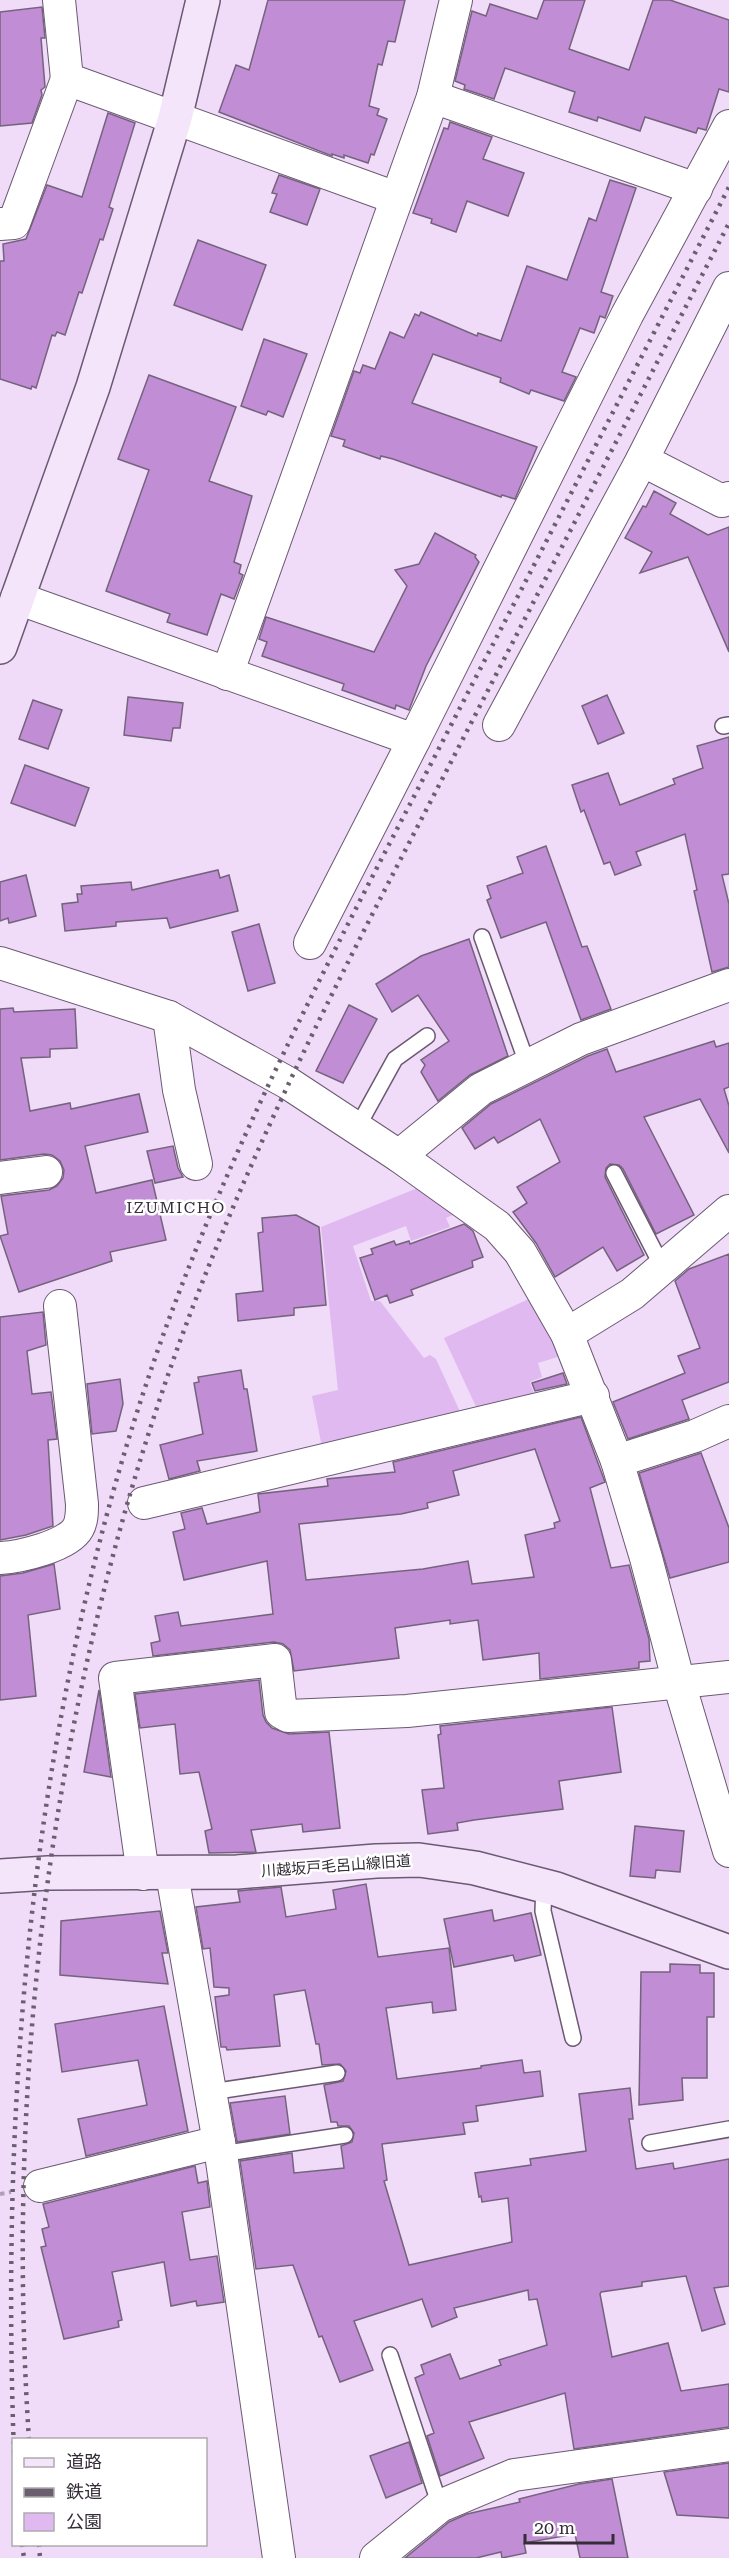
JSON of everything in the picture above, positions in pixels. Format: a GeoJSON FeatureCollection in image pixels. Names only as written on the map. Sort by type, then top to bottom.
{"type":"FeatureCollection","features":[{"type":"Feature","properties":{"kind":"street"},"geometry":{"type":"LineString","coordinates":[[0,224],[14,223],[67,79],[60,0]]}},
{"type":"Feature","properties":{"kind":"street"},"geometry":{"type":"LineString","coordinates":[[0,647],[93,387],[175,118],[203,0]]}},
{"type":"Feature","properties":{"kind":"street"},"geometry":{"type":"LineString","coordinates":[[227,674],[433,97],[456,0]]}},
{"type":"Feature","properties":{"kind":"street"},"geometry":{"type":"LineString","coordinates":[[67,79],[396,198]]}},
{"type":"Feature","properties":{"kind":"street"},"geometry":{"type":"LineString","coordinates":[[433,97],[696,189]]}},
{"type":"Feature","properties":{"kind":"street"},"geometry":{"type":"LineString","coordinates":[[310,942],[627,315],[729,126]]}},
{"type":"Feature","properties":{"kind":"street"},"geometry":{"type":"LineString","coordinates":[[499,725],[642,460],[729,288]]}},
{"type":"Feature","properties":{"kind":"street"},"geometry":{"type":"LineString","coordinates":[[642,460],[656,470],[722,501],[729,498]]}},
{"type":"Feature","properties":{"kind":"street"},"geometry":{"type":"LineString","coordinates":[[17,598],[414,740]]}},
{"type":"Feature","properties":{"kind":"street"},"geometry":{"type":"LineString","coordinates":[[0,963],[169,1017],[288,1083],[399,1156],[497,1226],[520,1252],[567,1334],[617,1461],[729,1851]]}},
{"type":"Feature","properties":{"kind":"street"},"geometry":{"type":"LineString","coordinates":[[399,1156],[481,1089],[581,1039],[729,985]]}},
{"type":"Feature","properties":{"kind":"street"},"geometry":{"type":"LineString","coordinates":[[169,1017],[179,1090],[196,1164]]}},
{"type":"Feature","properties":{"kind":"street"},"geometry":{"type":"LineString","coordinates":[[0,1178],[46,1172]]}},
{"type":"Feature","properties":{"kind":"street"},"geometry":{"type":"LineString","coordinates":[[567,1334],[632,1294],[729,1211]]}},
{"type":"Feature","properties":{"kind":"street"},"geometry":{"type":"LineString","coordinates":[[0,1558],[22,1557],[69,1537],[78,1530],[81,1521],[82,1504],[60,1306]]}},
{"type":"Feature","properties":{"kind":"street"},"geometry":{"type":"LineString","coordinates":[[144,1503],[593,1396]]}},
{"type":"Feature","properties":{"kind":"street"},"geometry":{"type":"LineString","coordinates":[[617,1461],[695,1436],[729,1421]]}},
{"type":"Feature","properties":{"kind":"street"},"geometry":{"type":"LineString","coordinates":[[279,2558],[212,2092],[157,1874],[115,1678],[275,1660],[281,1712],[288,1716],[407,1711],[729,1677]]}},
{"type":"Feature","properties":{"kind":"street","name":"川越坂戸毛呂山線旧道"},"geometry":{"type":"LineString","coordinates":[[0,1876],[48,1873],[157,1874],[278,1870],[376,1861],[419,1860],[475,1868],[544,1886],[729,1952]]}},
{"type":"Feature","properties":{"kind":"street"},"geometry":{"type":"LineString","coordinates":[[40,2186],[220,2148]]}},
{"type":"Feature","properties":{"kind":"street"},"geometry":{"type":"LineString","coordinates":[[376,2558],[440,2506],[514,2475],[729,2445]]}},
{"type":"Feature","properties":{"kind":"lane"},"geometry":{"type":"LineString","coordinates":[[482,937],[528,1066]]}},
{"type":"Feature","properties":{"kind":"lane"},"geometry":{"type":"LineString","coordinates":[[357,1128],[395,1059],[427,1036]]}},
{"type":"Feature","properties":{"kind":"lane"},"geometry":{"type":"LineString","coordinates":[[614,1173],[663,1268]]}},
{"type":"Feature","properties":{"kind":"lane"},"geometry":{"type":"LineString","coordinates":[[544,1886],[543,1911],[573,2038]]}},
{"type":"Feature","properties":{"kind":"lane"},"geometry":{"type":"LineString","coordinates":[[212,2092],[337,2073]]}},
{"type":"Feature","properties":{"kind":"lane"},"geometry":{"type":"LineString","coordinates":[[650,2143],[729,2129]]}},
{"type":"Feature","properties":{"kind":"lane"},"geometry":{"type":"LineString","coordinates":[[220,2148],[345,2135]]}},
{"type":"Feature","properties":{"kind":"lane"},"geometry":{"type":"LineString","coordinates":[[390,2355],[440,2506]]}},
{"type":"Feature","properties":{"kind":"green space"},"geometry":{"type":"Polygon","coordinates":[[[420,1187],[457,1213],[446,1218],[450,1227],[411,1241],[406,1226],[353,1246],[371,1301],[380,1301],[424,1358],[430,1355],[436,1359],[462,1416],[323,1453],[312,1396],[338,1390],[321,1227],[420,1187]]]}},
{"type":"Feature","properties":{"kind":"green space"},"geometry":{"type":"Polygon","coordinates":[[[533,1297],[564,1355],[538,1363],[542,1377],[530,1382],[537,1403],[478,1411],[444,1338],[533,1297]]]}},
{"type":"Feature","properties":{"kind":"building"},"geometry":{"type":"Polygon","coordinates":[[[268,0],[405,0],[395,42],[388,41],[382,65],[378,64],[369,106],[379,109],[377,115],[387,119],[374,155],[371,154],[368,163],[344,155],[344,158],[332,154],[332,156],[219,112],[236,65],[249,70],[268,0]]]}},
{"type":"Feature","properties":{"kind":"building"},"geometry":{"type":"Polygon","coordinates":[[[544,0],[585,0],[569,49],[629,70],[653,0],[670,0],[729,20],[729,92],[719,89],[706,130],[698,128],[696,133],[645,117],[640,131],[598,117],[597,121],[569,112],[575,92],[505,68],[494,99],[464,89],[465,85],[455,81],[472,11],[486,16],[490,4],[537,19],[544,0]]]}},
{"type":"Feature","properties":{"kind":"building"},"geometry":{"type":"Polygon","coordinates":[[[42,7],[45,38],[41,38],[45,87],[41,90],[42,95],[32,123],[0,126],[0,12],[42,7]]]}},
{"type":"Feature","properties":{"kind":"building"},"geometry":{"type":"Polygon","coordinates":[[[108,113],[135,123],[109,207],[113,209],[103,240],[100,239],[65,335],[57,332],[55,336],[52,335],[36,388],[32,386],[31,389],[0,379],[0,261],[4,261],[3,244],[26,239],[47,185],[82,197],[108,113]]]}},
{"type":"Feature","properties":{"kind":"building"},"geometry":{"type":"Polygon","coordinates":[[[450,122],[492,137],[483,159],[524,173],[508,216],[467,201],[456,232],[431,223],[432,219],[413,213],[444,128],[448,129],[450,122]]]}},
{"type":"Feature","properties":{"kind":"building"},"geometry":{"type":"Polygon","coordinates":[[[279,175],[320,189],[307,225],[270,212],[277,194],[272,193],[279,175]]]}},
{"type":"Feature","properties":{"kind":"building"},"geometry":{"type":"Polygon","coordinates":[[[610,180],[636,188],[601,292],[613,296],[605,318],[600,316],[594,333],[580,328],[562,372],[576,377],[564,401],[531,390],[529,394],[500,382],[501,378],[433,354],[412,403],[537,447],[515,499],[502,495],[501,497],[393,459],[381,456],[380,459],[343,446],[345,440],[331,436],[354,371],[360,373],[363,365],[375,369],[390,332],[404,338],[415,314],[419,316],[421,312],[477,336],[478,333],[501,341],[527,266],[567,280],[589,218],[596,221],[610,180]]]}},
{"type":"Feature","properties":{"kind":"building"},"geometry":{"type":"Polygon","coordinates":[[[198,240],[266,265],[242,330],[174,305],[198,240]]]}},
{"type":"Feature","properties":{"kind":"building"},"geometry":{"type":"Polygon","coordinates":[[[264,339],[307,354],[283,417],[268,411],[266,415],[241,406],[264,339]]]}},
{"type":"Feature","properties":{"kind":"building"},"geometry":{"type":"Polygon","coordinates":[[[149,375],[236,407],[209,481],[252,496],[234,562],[241,565],[239,573],[243,575],[234,599],[221,594],[207,635],[167,622],[170,614],[106,591],[149,470],[118,459],[149,375]]]}},
{"type":"Feature","properties":{"kind":"building"},"geometry":{"type":"Polygon","coordinates":[[[654,491],[676,503],[670,514],[708,535],[729,527],[729,652],[688,557],[640,573],[652,552],[625,538],[654,491]]]}},
{"type":"Feature","properties":{"kind":"building"},"geometry":{"type":"Polygon","coordinates":[[[435,533],[476,555],[479,562],[426,666],[409,710],[396,705],[395,709],[342,690],[344,684],[262,656],[267,642],[259,639],[266,617],[374,652],[407,586],[395,570],[419,564],[435,533]]]}},
{"type":"Feature","properties":{"kind":"building"},"geometry":{"type":"Polygon","coordinates":[[[607,695],[624,733],[598,744],[582,706],[607,695]]]}},
{"type":"Feature","properties":{"kind":"building"},"geometry":{"type":"Polygon","coordinates":[[[128,697],[183,703],[180,728],[173,728],[171,741],[124,735],[128,697]]]}},
{"type":"Feature","properties":{"kind":"building"},"geometry":{"type":"Polygon","coordinates":[[[33,700],[62,710],[48,749],[19,739],[33,700]]]}},
{"type":"Feature","properties":{"kind":"building"},"geometry":{"type":"Polygon","coordinates":[[[729,737],[729,874],[722,875],[729,904],[729,967],[712,972],[694,891],[697,890],[685,834],[636,852],[641,865],[615,875],[610,862],[604,864],[572,785],[608,773],[620,805],[675,784],[673,779],[703,768],[697,746],[729,737]]]}},
{"type":"Feature","properties":{"kind":"building"},"geometry":{"type":"Polygon","coordinates":[[[25,765],[89,788],[75,826],[11,803],[25,765]]]}},
{"type":"Feature","properties":{"kind":"building"},"geometry":{"type":"Polygon","coordinates":[[[546,846],[582,947],[587,946],[611,1009],[581,1020],[546,922],[501,938],[487,900],[491,898],[487,886],[523,873],[517,857],[546,846]]]}},
{"type":"Feature","properties":{"kind":"building"},"geometry":{"type":"Polygon","coordinates":[[[218,870],[220,878],[229,875],[238,911],[170,928],[167,918],[116,922],[116,926],[65,931],[62,904],[78,902],[77,894],[82,894],[81,886],[131,882],[132,890],[218,870]]]}},
{"type":"Feature","properties":{"kind":"building"},"geometry":{"type":"Polygon","coordinates":[[[26,875],[36,916],[9,923],[8,918],[0,921],[0,882],[26,875]]]}},
{"type":"Feature","properties":{"kind":"building"},"geometry":{"type":"Polygon","coordinates":[[[259,924],[275,983],[248,991],[232,932],[259,924]]]}},
{"type":"Feature","properties":{"kind":"building"},"geometry":{"type":"Polygon","coordinates":[[[469,939],[508,1056],[470,1075],[438,1101],[421,1072],[425,1065],[421,1060],[449,1041],[418,995],[392,1012],[376,984],[421,956],[469,939]]]}},
{"type":"Feature","properties":{"kind":"building"},"geometry":{"type":"Polygon","coordinates":[[[349,1005],[377,1019],[343,1083],[316,1071],[349,1005]]]}},
{"type":"Feature","properties":{"kind":"building"},"geometry":{"type":"Polygon","coordinates":[[[13,1008],[14,1012],[75,1009],[77,1048],[50,1049],[50,1057],[21,1058],[30,1111],[70,1103],[71,1109],[139,1094],[148,1132],[85,1146],[96,1193],[152,1180],[166,1240],[110,1252],[112,1261],[19,1292],[0,1236],[8,1234],[1,1196],[49,1190],[57,1186],[63,1178],[64,1170],[60,1161],[52,1155],[0,1160],[0,1009],[13,1008]]]}},
{"type":"Feature","properties":{"kind":"building"},"geometry":{"type":"Polygon","coordinates":[[[714,1041],[716,1047],[729,1043],[729,1087],[724,1089],[729,1106],[729,1153],[700,1099],[644,1117],[694,1215],[656,1234],[623,1169],[619,1165],[610,1164],[606,1168],[605,1177],[644,1255],[617,1271],[603,1247],[555,1277],[536,1243],[513,1212],[527,1203],[517,1187],[560,1162],[540,1119],[498,1143],[494,1137],[475,1149],[462,1128],[491,1104],[588,1056],[607,1049],[616,1072],[714,1041]]]}},
{"type":"Feature","properties":{"kind":"building"},"geometry":{"type":"Polygon","coordinates":[[[173,1146],[178,1168],[183,1177],[155,1183],[147,1151],[173,1146]]]}},
{"type":"Feature","properties":{"kind":"building"},"geometry":{"type":"Polygon","coordinates":[[[296,1215],[319,1227],[326,1305],[294,1308],[294,1315],[238,1321],[236,1294],[263,1291],[258,1233],[263,1232],[262,1218],[296,1215]]]}},
{"type":"Feature","properties":{"kind":"building"},"geometry":{"type":"Polygon","coordinates":[[[464,1224],[473,1231],[483,1257],[472,1261],[473,1267],[411,1290],[413,1295],[390,1303],[387,1295],[375,1300],[360,1258],[373,1254],[371,1249],[394,1241],[396,1245],[409,1241],[410,1244],[464,1224]]]}},
{"type":"Feature","properties":{"kind":"building"},"geometry":{"type":"Polygon","coordinates":[[[729,1254],[729,1382],[682,1400],[689,1419],[628,1439],[613,1402],[685,1373],[678,1356],[700,1348],[675,1281],[689,1269],[729,1254]]]}},
{"type":"Feature","properties":{"kind":"building"},"geometry":{"type":"Polygon","coordinates":[[[43,1312],[46,1345],[27,1351],[32,1394],[51,1392],[57,1439],[48,1440],[53,1526],[26,1535],[0,1540],[0,1317],[43,1312]]]}},
{"type":"Feature","properties":{"kind":"building"},"geometry":{"type":"Polygon","coordinates":[[[241,1370],[244,1389],[247,1389],[257,1451],[197,1461],[200,1471],[169,1479],[160,1445],[203,1434],[194,1383],[199,1382],[198,1377],[241,1370]]]}},
{"type":"Feature","properties":{"kind":"building"},"geometry":{"type":"Polygon","coordinates":[[[563,1373],[567,1384],[535,1391],[532,1383],[563,1373]]]}},
{"type":"Feature","properties":{"kind":"building"},"geometry":{"type":"Polygon","coordinates":[[[120,1379],[123,1404],[116,1431],[92,1434],[87,1384],[120,1379]]]}},
{"type":"Feature","properties":{"kind":"building"},"geometry":{"type":"Polygon","coordinates":[[[581,1417],[605,1482],[590,1488],[611,1568],[629,1565],[649,1639],[650,1661],[639,1662],[639,1668],[540,1679],[539,1653],[483,1660],[478,1620],[450,1624],[450,1620],[395,1628],[399,1658],[294,1671],[290,1650],[283,1644],[274,1642],[153,1656],[151,1643],[160,1641],[155,1616],[178,1612],[181,1626],[273,1614],[267,1561],[184,1580],[173,1532],[185,1529],[181,1513],[202,1508],[207,1524],[260,1512],[258,1494],[328,1486],[327,1479],[395,1472],[393,1462],[581,1417]],[[535,1449],[453,1471],[459,1495],[427,1503],[428,1508],[401,1514],[299,1524],[306,1580],[423,1569],[468,1561],[472,1584],[534,1577],[525,1535],[555,1528],[554,1523],[560,1521],[535,1449]]]}},
{"type":"Feature","properties":{"kind":"building"},"geometry":{"type":"Polygon","coordinates":[[[701,1453],[729,1528],[729,1562],[670,1578],[639,1473],[701,1453]]]}},
{"type":"Feature","properties":{"kind":"building"},"geometry":{"type":"Polygon","coordinates":[[[54,1564],[60,1609],[28,1615],[36,1696],[0,1700],[0,1576],[23,1573],[54,1564]]]}},
{"type":"Feature","properties":{"kind":"building"},"geometry":{"type":"Polygon","coordinates":[[[259,1680],[263,1715],[272,1728],[289,1734],[329,1732],[340,1828],[303,1832],[302,1824],[251,1830],[256,1852],[209,1853],[205,1831],[212,1829],[199,1772],[180,1774],[175,1724],[140,1728],[135,1694],[259,1680]]]}},
{"type":"Feature","properties":{"kind":"building"},"geometry":{"type":"Polygon","coordinates":[[[99,1690],[111,1777],[84,1772],[99,1690]]]}},
{"type":"Feature","properties":{"kind":"building"},"geometry":{"type":"Polygon","coordinates":[[[612,1707],[621,1772],[559,1781],[563,1809],[457,1823],[458,1830],[428,1834],[422,1790],[444,1788],[438,1735],[441,1734],[440,1726],[612,1707]]]}},
{"type":"Feature","properties":{"kind":"building"},"geometry":{"type":"Polygon","coordinates":[[[635,1826],[684,1831],[680,1872],[656,1870],[655,1878],[630,1876],[635,1826]]]}},
{"type":"Feature","properties":{"kind":"building"},"geometry":{"type":"Polygon","coordinates":[[[366,1884],[378,1957],[449,1948],[456,2010],[433,2013],[432,2002],[386,2008],[397,2079],[522,2060],[524,2073],[540,2071],[543,2096],[476,2106],[478,2121],[463,2123],[465,2134],[382,2144],[387,2180],[384,2181],[409,2265],[512,2242],[508,2198],[482,2202],[475,2173],[531,2165],[530,2159],[586,2151],[579,2094],[630,2088],[633,2119],[629,2119],[636,2169],[673,2163],[674,2169],[729,2159],[729,2286],[714,2288],[725,2324],[702,2331],[686,2276],[642,2282],[642,2286],[601,2292],[612,2357],[668,2343],[681,2391],[729,2384],[729,2427],[574,2449],[565,2393],[469,2422],[484,2458],[440,2476],[427,2436],[434,2433],[415,2378],[424,2374],[421,2365],[450,2354],[460,2379],[501,2365],[499,2360],[547,2345],[537,2299],[529,2300],[528,2290],[454,2308],[457,2317],[432,2327],[422,2299],[354,2321],[373,2370],[340,2382],[322,2336],[319,2337],[293,2265],[256,2269],[240,2161],[292,2153],[294,2173],[344,2168],[341,2146],[352,2142],[354,2133],[349,2126],[338,2126],[337,2122],[331,2122],[324,2085],[343,2081],[346,2071],[340,2064],[322,2065],[305,1990],[274,1995],[280,2046],[227,2050],[226,2047],[221,2047],[215,1997],[229,1995],[229,1988],[214,1987],[210,1948],[203,1949],[196,1907],[240,1902],[238,1891],[281,1887],[286,1917],[336,1909],[333,1890],[366,1884]]]}},
{"type":"Feature","properties":{"kind":"building"},"geometry":{"type":"Polygon","coordinates":[[[492,1910],[494,1921],[531,1913],[541,1955],[515,1961],[513,1955],[454,1967],[444,1919],[492,1910]]]}},
{"type":"Feature","properties":{"kind":"building"},"geometry":{"type":"Polygon","coordinates":[[[160,1911],[168,1953],[162,1953],[168,1984],[60,1975],[61,1921],[160,1911]]]}},
{"type":"Feature","properties":{"kind":"building"},"geometry":{"type":"Polygon","coordinates":[[[670,1964],[700,1965],[700,1973],[714,1973],[714,2017],[707,2017],[707,2078],[682,2078],[683,2100],[639,2105],[641,1972],[670,1972],[670,1964]]]}},
{"type":"Feature","properties":{"kind":"building"},"geometry":{"type":"Polygon","coordinates":[[[164,2006],[188,2131],[86,2156],[78,2119],[147,2105],[138,2060],[62,2072],[55,2024],[164,2006]]]}},
{"type":"Feature","properties":{"kind":"building"},"geometry":{"type":"Polygon","coordinates":[[[285,2096],[290,2134],[237,2142],[230,2103],[285,2096]]]}},
{"type":"Feature","properties":{"kind":"building"},"geometry":{"type":"Polygon","coordinates":[[[195,2166],[198,2183],[207,2181],[210,2207],[182,2212],[190,2260],[217,2256],[224,2302],[197,2306],[196,2301],[171,2306],[164,2262],[112,2272],[122,2320],[118,2321],[119,2327],[64,2339],[41,2247],[46,2246],[42,2229],[49,2227],[43,2204],[195,2166]]]}},
{"type":"Feature","properties":{"kind":"building"},"geometry":{"type":"Polygon","coordinates":[[[409,2442],[422,2483],[386,2498],[370,2456],[409,2442]]]}},
{"type":"Feature","properties":{"kind":"building"},"geometry":{"type":"Polygon","coordinates":[[[729,2463],[729,2518],[677,2515],[664,2472],[729,2463]]]}},
{"type":"Feature","properties":{"kind":"building"},"geometry":{"type":"Polygon","coordinates":[[[612,2479],[628,2558],[580,2558],[575,2534],[524,2543],[526,2553],[502,2558],[501,2552],[476,2558],[405,2558],[449,2522],[467,2514],[520,2502],[519,2499],[579,2484],[612,2479]]]}},
{"type":"Feature","properties":{"kind":"railway"},"geometry":{"type":"LineString","coordinates":[[14,2438],[11,2310],[13,2168],[21,2025],[36,1884],[56,1743],[85,1603],[121,1466],[165,1330],[192,1259],[284,1051],[729,187]]}},
{"type":"Feature","properties":{"kind":"railway"},"geometry":{"type":"LineString","coordinates":[[29,2438],[23,2305],[24,2169],[31,2035],[45,1900],[66,1767],[93,1635],[127,1504],[168,1375],[225,1226],[325,1007],[729,223]]}},
{"type":"Feature","properties":{"kind":"railway"},"geometry":{"type":"LineString","coordinates":[[22,2546],[24,2558]]}},
{"type":"Feature","properties":{"kind":"railway"},"geometry":{"type":"LineString","coordinates":[[39,2546],[40,2558]]}},
{"type":"Feature","properties":{"kind":"district","name":"IZUMICHO"},"geometry":{"type":"Point","coordinates":[176,1207]}}]}
